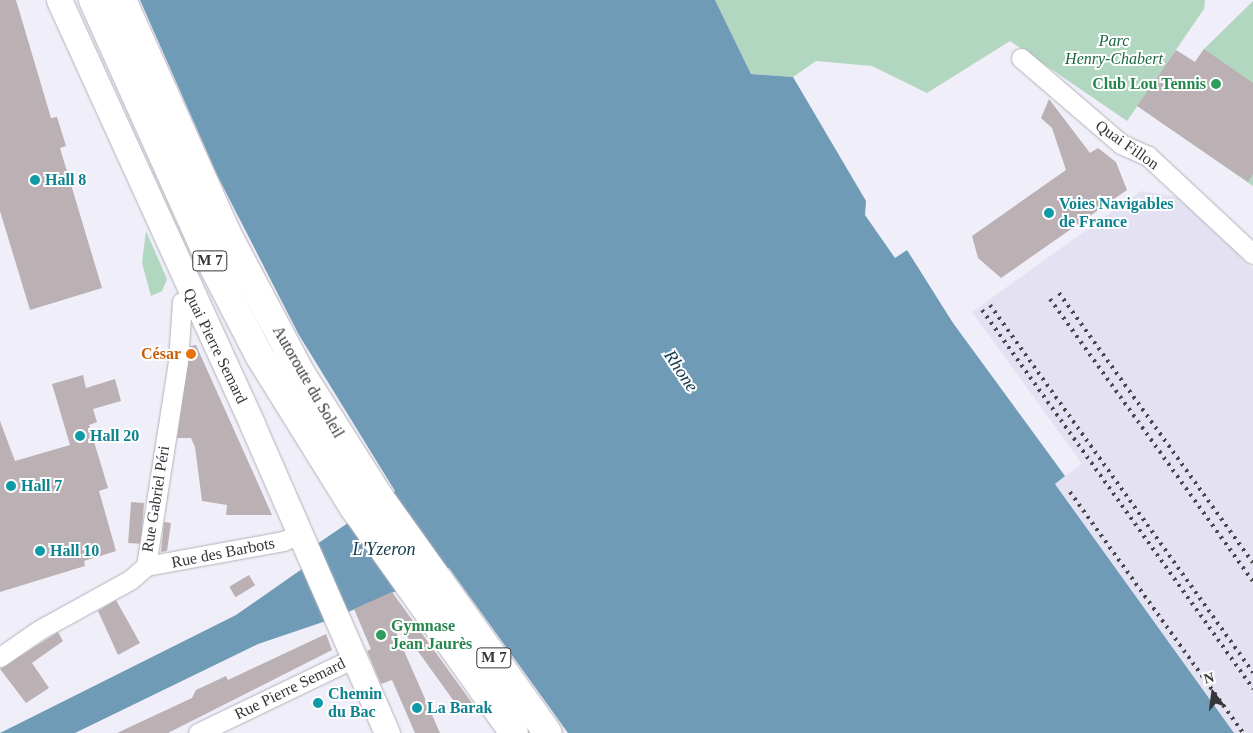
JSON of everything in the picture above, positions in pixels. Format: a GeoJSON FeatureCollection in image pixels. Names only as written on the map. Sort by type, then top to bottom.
{"type":"FeatureCollection","features":[{"type":"Feature","properties":{"kind":"highway","name":"Autoroute du Soleil"},"geometry":{"type":"LineString","coordinates":[[93,0],[230,300],[286,401],[354,508],[514,733]]}},
{"type":"Feature","properties":{"kind":"highway","name":"Autoroute du Soleil"},"geometry":{"type":"LineString","coordinates":[[122,0],[250,281],[323,411],[440,584],[548,733]]}},
{"type":"Feature","properties":{"kind":"main road","name":"Quai Pierre Semard"},"geometry":{"type":"LineString","coordinates":[[59,0],[191,297],[252,424],[303,545],[387,733]]}},
{"type":"Feature","properties":{"kind":"street","name":"Quai Fillon"},"geometry":{"type":"LineString","coordinates":[[1021,58],[1121,144],[1148,156],[1253,254]]}},
{"type":"Feature","properties":{"kind":"street","name":"Rue Gabriel Péri"},"geometry":{"type":"LineString","coordinates":[[0,657],[39,630],[130,580],[146,566],[178,361],[182,302],[191,297]]}},
{"type":"Feature","properties":{"kind":"street","name":"Rue des Barbots"},"geometry":{"type":"LineString","coordinates":[[146,566],[284,542],[303,545]]}},
{"type":"Feature","properties":{"kind":"street","name":"Rue Pierre Semard"},"geometry":{"type":"LineString","coordinates":[[198,733],[226,726],[354,658]]}},
{"type":"Feature","properties":{"kind":"shaded area"},"geometry":{"type":"Polygon","coordinates":[[[1141,191],[1178,197],[1253,269],[1253,733],[1234,733],[1055,483],[1082,464],[972,312],[1141,191]]]}},
{"type":"Feature","properties":{"kind":"green space","name":"Parc Henry-Chabert"},"geometry":{"type":"Polygon","coordinates":[[[715,0],[1205,0],[1204,9],[1127,121],[1010,41],[927,93],[872,66],[816,61],[793,77],[751,74],[715,0]]]}},
{"type":"Feature","properties":{"kind":"green space","name":"Club Lou Tennis"},"geometry":{"type":"Polygon","coordinates":[[[1253,1],[1253,186],[1156,119],[1204,49],[1253,1]]]}},
{"type":"Feature","properties":{"kind":"green space"},"geometry":{"type":"Polygon","coordinates":[[[146,231],[167,279],[162,291],[151,296],[142,263],[146,231]]]}},
{"type":"Feature","properties":{"kind":"water"},"geometry":{"type":"Polygon","coordinates":[[[140,0],[715,0],[751,74],[793,77],[866,201],[865,215],[895,258],[907,250],[953,323],[1065,476],[1055,484],[1234,733],[568,733],[449,568],[332,619],[258,644],[75,733],[0,733],[236,615],[322,555],[317,544],[395,491],[299,335],[218,177],[140,0]]]}},
{"type":"Feature","properties":{"kind":"building","name":"Hall 8"},"geometry":{"type":"Polygon","coordinates":[[[0,0],[16,0],[51,118],[57,117],[66,146],[60,148],[102,288],[30,310],[0,211],[0,0]]]}},
{"type":"Feature","properties":{"kind":"building","name":"Club Lou Tennis"},"geometry":{"type":"Polygon","coordinates":[[[1204,49],[1253,83],[1253,174],[1248,182],[1137,106],[1176,50],[1195,62],[1204,49]]]}},
{"type":"Feature","properties":{"kind":"building","name":"Voies Navigables de France"},"geometry":{"type":"Polygon","coordinates":[[[1049,99],[1090,153],[1098,148],[1116,162],[1127,190],[1001,278],[978,258],[972,236],[1066,170],[1052,128],[1041,118],[1049,99]]]}},
{"type":"Feature","properties":{"kind":"building"},"geometry":{"type":"Polygon","coordinates":[[[196,345],[272,515],[226,515],[227,505],[202,501],[195,447],[191,438],[177,438],[190,346],[196,345]]]}},
{"type":"Feature","properties":{"kind":"building"},"geometry":{"type":"Polygon","coordinates":[[[83,375],[86,388],[115,379],[121,401],[93,409],[97,422],[89,425],[108,488],[99,491],[116,551],[84,561],[85,566],[0,592],[0,421],[15,461],[70,445],[52,384],[83,375]]]}},
{"type":"Feature","properties":{"kind":"building"},"geometry":{"type":"Polygon","coordinates":[[[131,502],[144,503],[141,544],[128,543],[131,502]]]}},
{"type":"Feature","properties":{"kind":"building"},"geometry":{"type":"Polygon","coordinates":[[[164,522],[171,523],[167,551],[161,552],[164,522]]]}},
{"type":"Feature","properties":{"kind":"building"},"geometry":{"type":"Polygon","coordinates":[[[249,575],[255,585],[235,597],[229,587],[249,575]]]}},
{"type":"Feature","properties":{"kind":"building"},"geometry":{"type":"Polygon","coordinates":[[[392,592],[472,703],[461,711],[399,625],[394,628],[440,733],[415,733],[392,680],[381,684],[367,651],[371,649],[354,609],[392,592]]]}},
{"type":"Feature","properties":{"kind":"building"},"geometry":{"type":"Polygon","coordinates":[[[116,600],[140,643],[118,655],[98,611],[116,600]]]}},
{"type":"Feature","properties":{"kind":"building"},"geometry":{"type":"Polygon","coordinates":[[[58,632],[63,641],[32,663],[49,688],[26,703],[0,669],[58,632]]]}},
{"type":"Feature","properties":{"kind":"building"},"geometry":{"type":"Polygon","coordinates":[[[326,634],[332,650],[168,733],[117,733],[192,698],[196,690],[226,676],[228,680],[326,634]]]}},
{"type":"Feature","properties":{"kind":"railway"},"geometry":{"type":"LineString","coordinates":[[1059,293],[1253,563]]}},
{"type":"Feature","properties":{"kind":"railway"},"geometry":{"type":"LineString","coordinates":[[1050,299],[1253,581]]}},
{"type":"Feature","properties":{"kind":"railway"},"geometry":{"type":"LineString","coordinates":[[990,305],[1253,672]]}},
{"type":"Feature","properties":{"kind":"railway"},"geometry":{"type":"LineString","coordinates":[[982,310],[1253,689]]}},
{"type":"Feature","properties":{"kind":"railway"},"geometry":{"type":"LineString","coordinates":[[1070,492],[1243,733]]}},
{"type":"Feature","properties":{"kind":"place","name":"Club Lou Tennis"},"geometry":{"type":"Point","coordinates":[1216,84]}},
{"type":"Feature","properties":{"kind":"place","name":"Hall 8"},"geometry":{"type":"Point","coordinates":[35,180]}},
{"type":"Feature","properties":{"kind":"place","name":"Voies Navigables de France"},"geometry":{"type":"Point","coordinates":[1049,213]}},
{"type":"Feature","properties":{"kind":"place","name":"César"},"geometry":{"type":"Point","coordinates":[191,354]}},
{"type":"Feature","properties":{"kind":"place","name":"Hall 20"},"geometry":{"type":"Point","coordinates":[80,436]}},
{"type":"Feature","properties":{"kind":"place","name":"Hall 7"},"geometry":{"type":"Point","coordinates":[11,486]}},
{"type":"Feature","properties":{"kind":"place","name":"Hall 10"},"geometry":{"type":"Point","coordinates":[40,551]}},
{"type":"Feature","properties":{"kind":"place","name":"Gymnase Jean Jaurès"},"geometry":{"type":"Point","coordinates":[381,635]}},
{"type":"Feature","properties":{"kind":"place","name":"Chemin du Bac"},"geometry":{"type":"Point","coordinates":[318,703]}},
{"type":"Feature","properties":{"kind":"place","name":"La Barak"},"geometry":{"type":"Point","coordinates":[417,708]}},
{"type":"Feature","properties":{"kind":"water label","name":"Rhone"},"geometry":{"type":"Point","coordinates":[681,371]}},
{"type":"Feature","properties":{"kind":"water label","name":"L'Yzeron"},"geometry":{"type":"Point","coordinates":[384,549]}}]}
